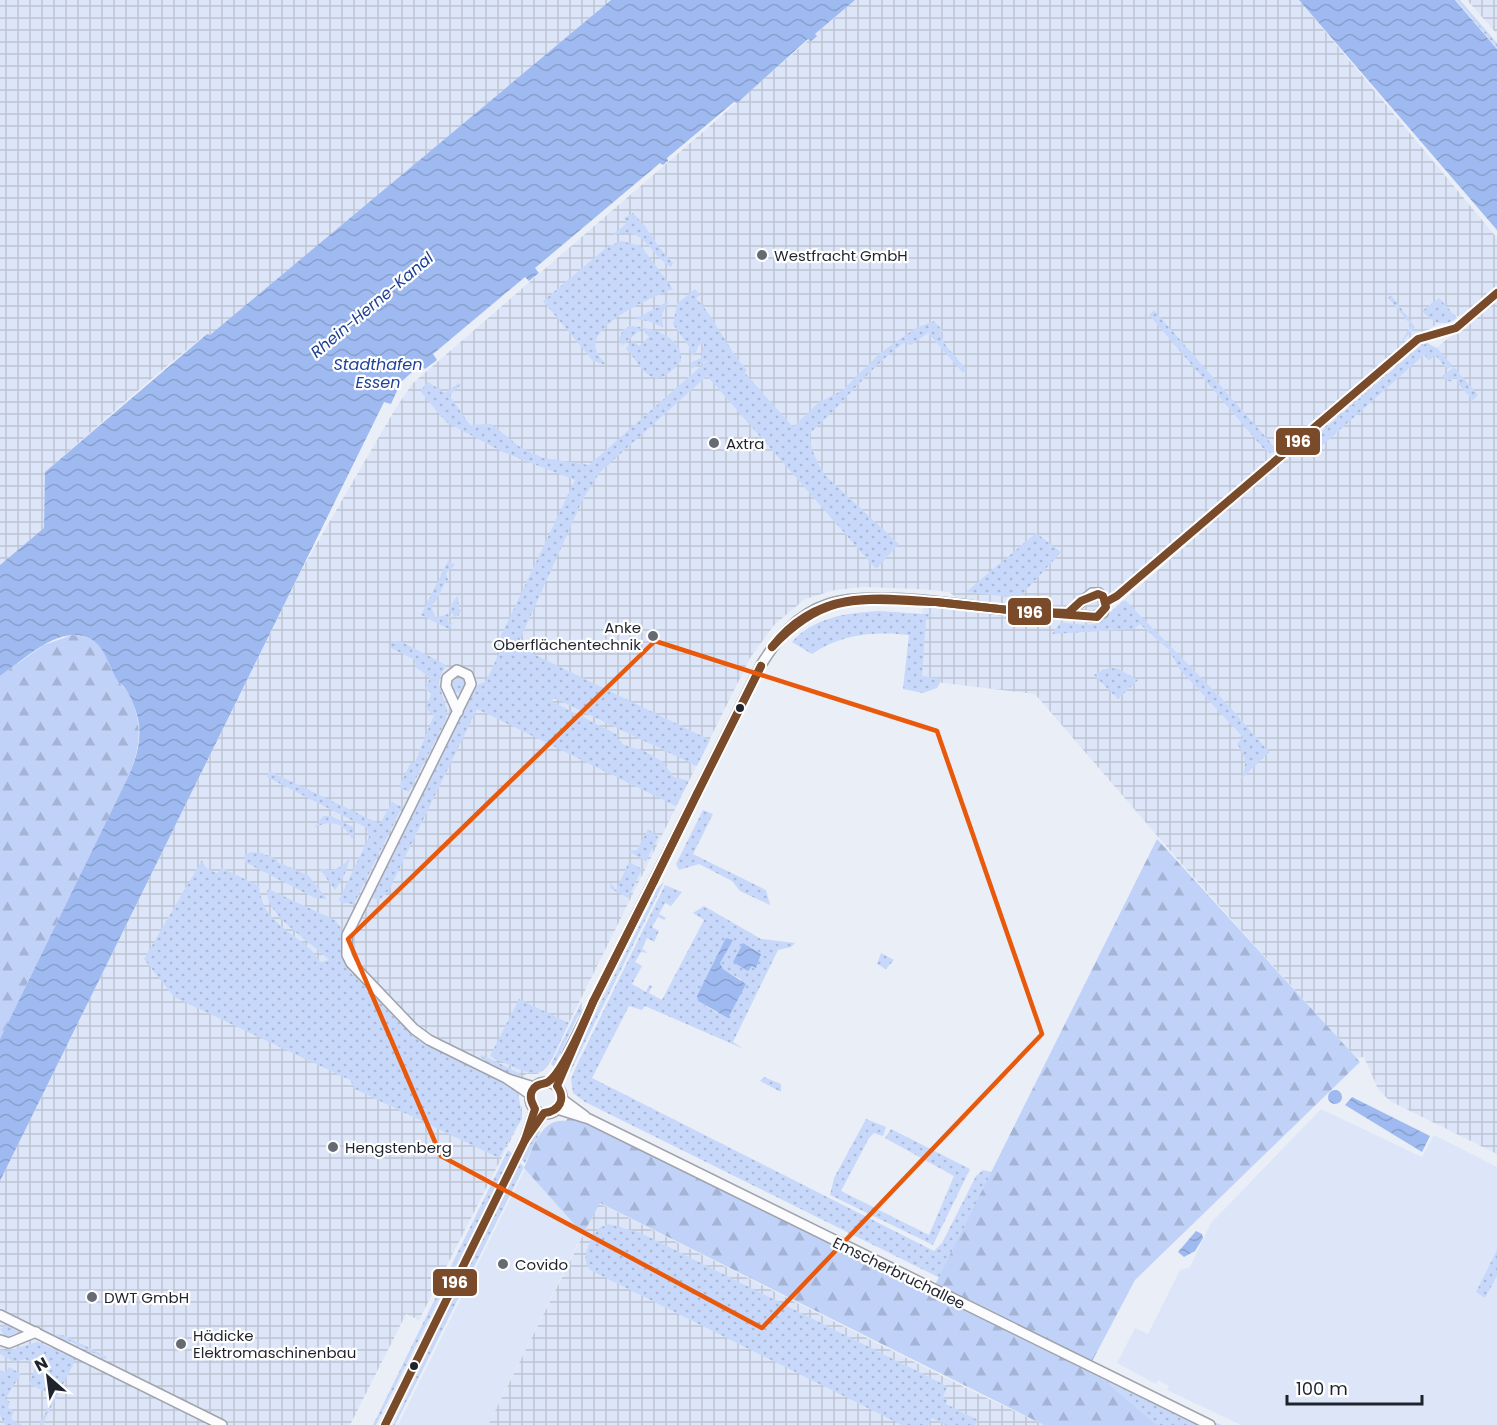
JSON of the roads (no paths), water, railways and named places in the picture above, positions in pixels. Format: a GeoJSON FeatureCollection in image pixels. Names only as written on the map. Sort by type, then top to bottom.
{"type":"FeatureCollection","features":[{"type":"Feature","properties":{"kind":"street"},"geometry":{"type":"LineString","coordinates":[[532,1091],[552,1084],[761,665],[772,647],[793,625],[828,604],[854,600],[943,602],[1018,611],[1068,613]]}},
{"type":"Feature","properties":{"kind":"street"},"geometry":{"type":"LineString","coordinates":[[385,1425],[540,1111],[532,1091],[429,1040],[414,1029],[356,970],[347,955],[345,945],[347,935],[458,712]]}},
{"type":"Feature","properties":{"kind":"street"},"geometry":{"type":"LineString","coordinates":[[540,1111],[557,1109],[562,1099],[552,1084]]}},
{"type":"Feature","properties":{"kind":"street","name":"Emscherbruchallee"},"geometry":{"type":"LineString","coordinates":[[562,1099],[589,1119]]}},
{"type":"Feature","properties":{"kind":"street","name":"Emscherbruchallee"},"geometry":{"type":"LineString","coordinates":[[557,1109],[589,1119],[909,1279],[1210,1425]]}},
{"type":"Feature","properties":{"kind":"street"},"geometry":{"type":"LineString","coordinates":[[1,1316],[222,1425]]}},
{"type":"Feature","properties":{"kind":"street"},"geometry":{"type":"LineString","coordinates":[[0,1340],[9,1343],[36,1332]]}},
{"type":"Feature","properties":{"kind":"water"},"geometry":{"type":"Polygon","coordinates":[[[611,0],[855,0],[815,34],[817,36],[811,41],[808,39],[737,103],[734,102],[667,158],[668,161],[663,165],[660,163],[535,268],[539,273],[529,281],[525,277],[433,354],[437,360],[425,369],[420,365],[401,382],[391,404],[384,402],[0,1181],[0,1039],[129,775],[139,745],[138,721],[132,700],[127,690],[118,681],[102,650],[91,639],[72,635],[53,640],[0,676],[0,565],[44,528],[45,472],[207,334],[210,335],[611,0]]]}},
{"type":"Feature","properties":{"kind":"water"},"geometry":{"type":"Polygon","coordinates":[[[1299,0],[1455,0],[1497,49],[1497,230],[1299,0]]]}},
{"type":"Feature","properties":{"kind":"water"},"geometry":{"type":"Polygon","coordinates":[[[726,938],[733,940],[720,963],[723,969],[746,984],[728,1018],[698,1001],[697,996],[726,938]]]}},
{"type":"Feature","properties":{"kind":"water"},"geometry":{"type":"Polygon","coordinates":[[[743,943],[761,954],[756,968],[752,966],[748,971],[733,962],[743,943]]]}},
{"type":"Feature","properties":{"kind":"water"},"geometry":{"type":"Polygon","coordinates":[[[1335,1090],[1340,1092],[1342,1097],[1340,1102],[1335,1104],[1330,1102],[1328,1097],[1330,1092],[1335,1090]]]}},
{"type":"Feature","properties":{"kind":"water"},"geometry":{"type":"Polygon","coordinates":[[[1352,1097],[1430,1136],[1422,1152],[1345,1105],[1352,1097]]]}},
{"type":"Feature","properties":{"kind":"water"},"geometry":{"type":"Polygon","coordinates":[[[1196,1231],[1202,1234],[1203,1238],[1195,1251],[1184,1257],[1178,1252],[1196,1231]]]}},
{"type":"Feature","properties":{"kind":"place","name":"Westfracht GmbH"},"geometry":{"type":"Point","coordinates":[762,255]}},
{"type":"Feature","properties":{"kind":"place","name":"Axtra"},"geometry":{"type":"Point","coordinates":[714,443]}},
{"type":"Feature","properties":{"kind":"place","name":"Anke Oberflächentechnik"},"geometry":{"type":"Point","coordinates":[653,636]}},
{"type":"Feature","properties":{"kind":"place","name":"Hengstenberg"},"geometry":{"type":"Point","coordinates":[333,1147]}},
{"type":"Feature","properties":{"kind":"place","name":"Covido"},"geometry":{"type":"Point","coordinates":[503,1264]}},
{"type":"Feature","properties":{"kind":"place","name":"DWT GmbH"},"geometry":{"type":"Point","coordinates":[92,1297]}},
{"type":"Feature","properties":{"kind":"place","name":"Hädicke Elektromaschinenbau"},"geometry":{"type":"Point","coordinates":[181,1344]}},
{"type":"Feature","properties":{"kind":"water label","name":"Rhein-Herne-Kanal"},"geometry":{"type":"Point","coordinates":[372,305]}},
{"type":"Feature","properties":{"kind":"water label","name":"Stadthafen Essen"},"geometry":{"type":"Point","coordinates":[378,373]}}]}
